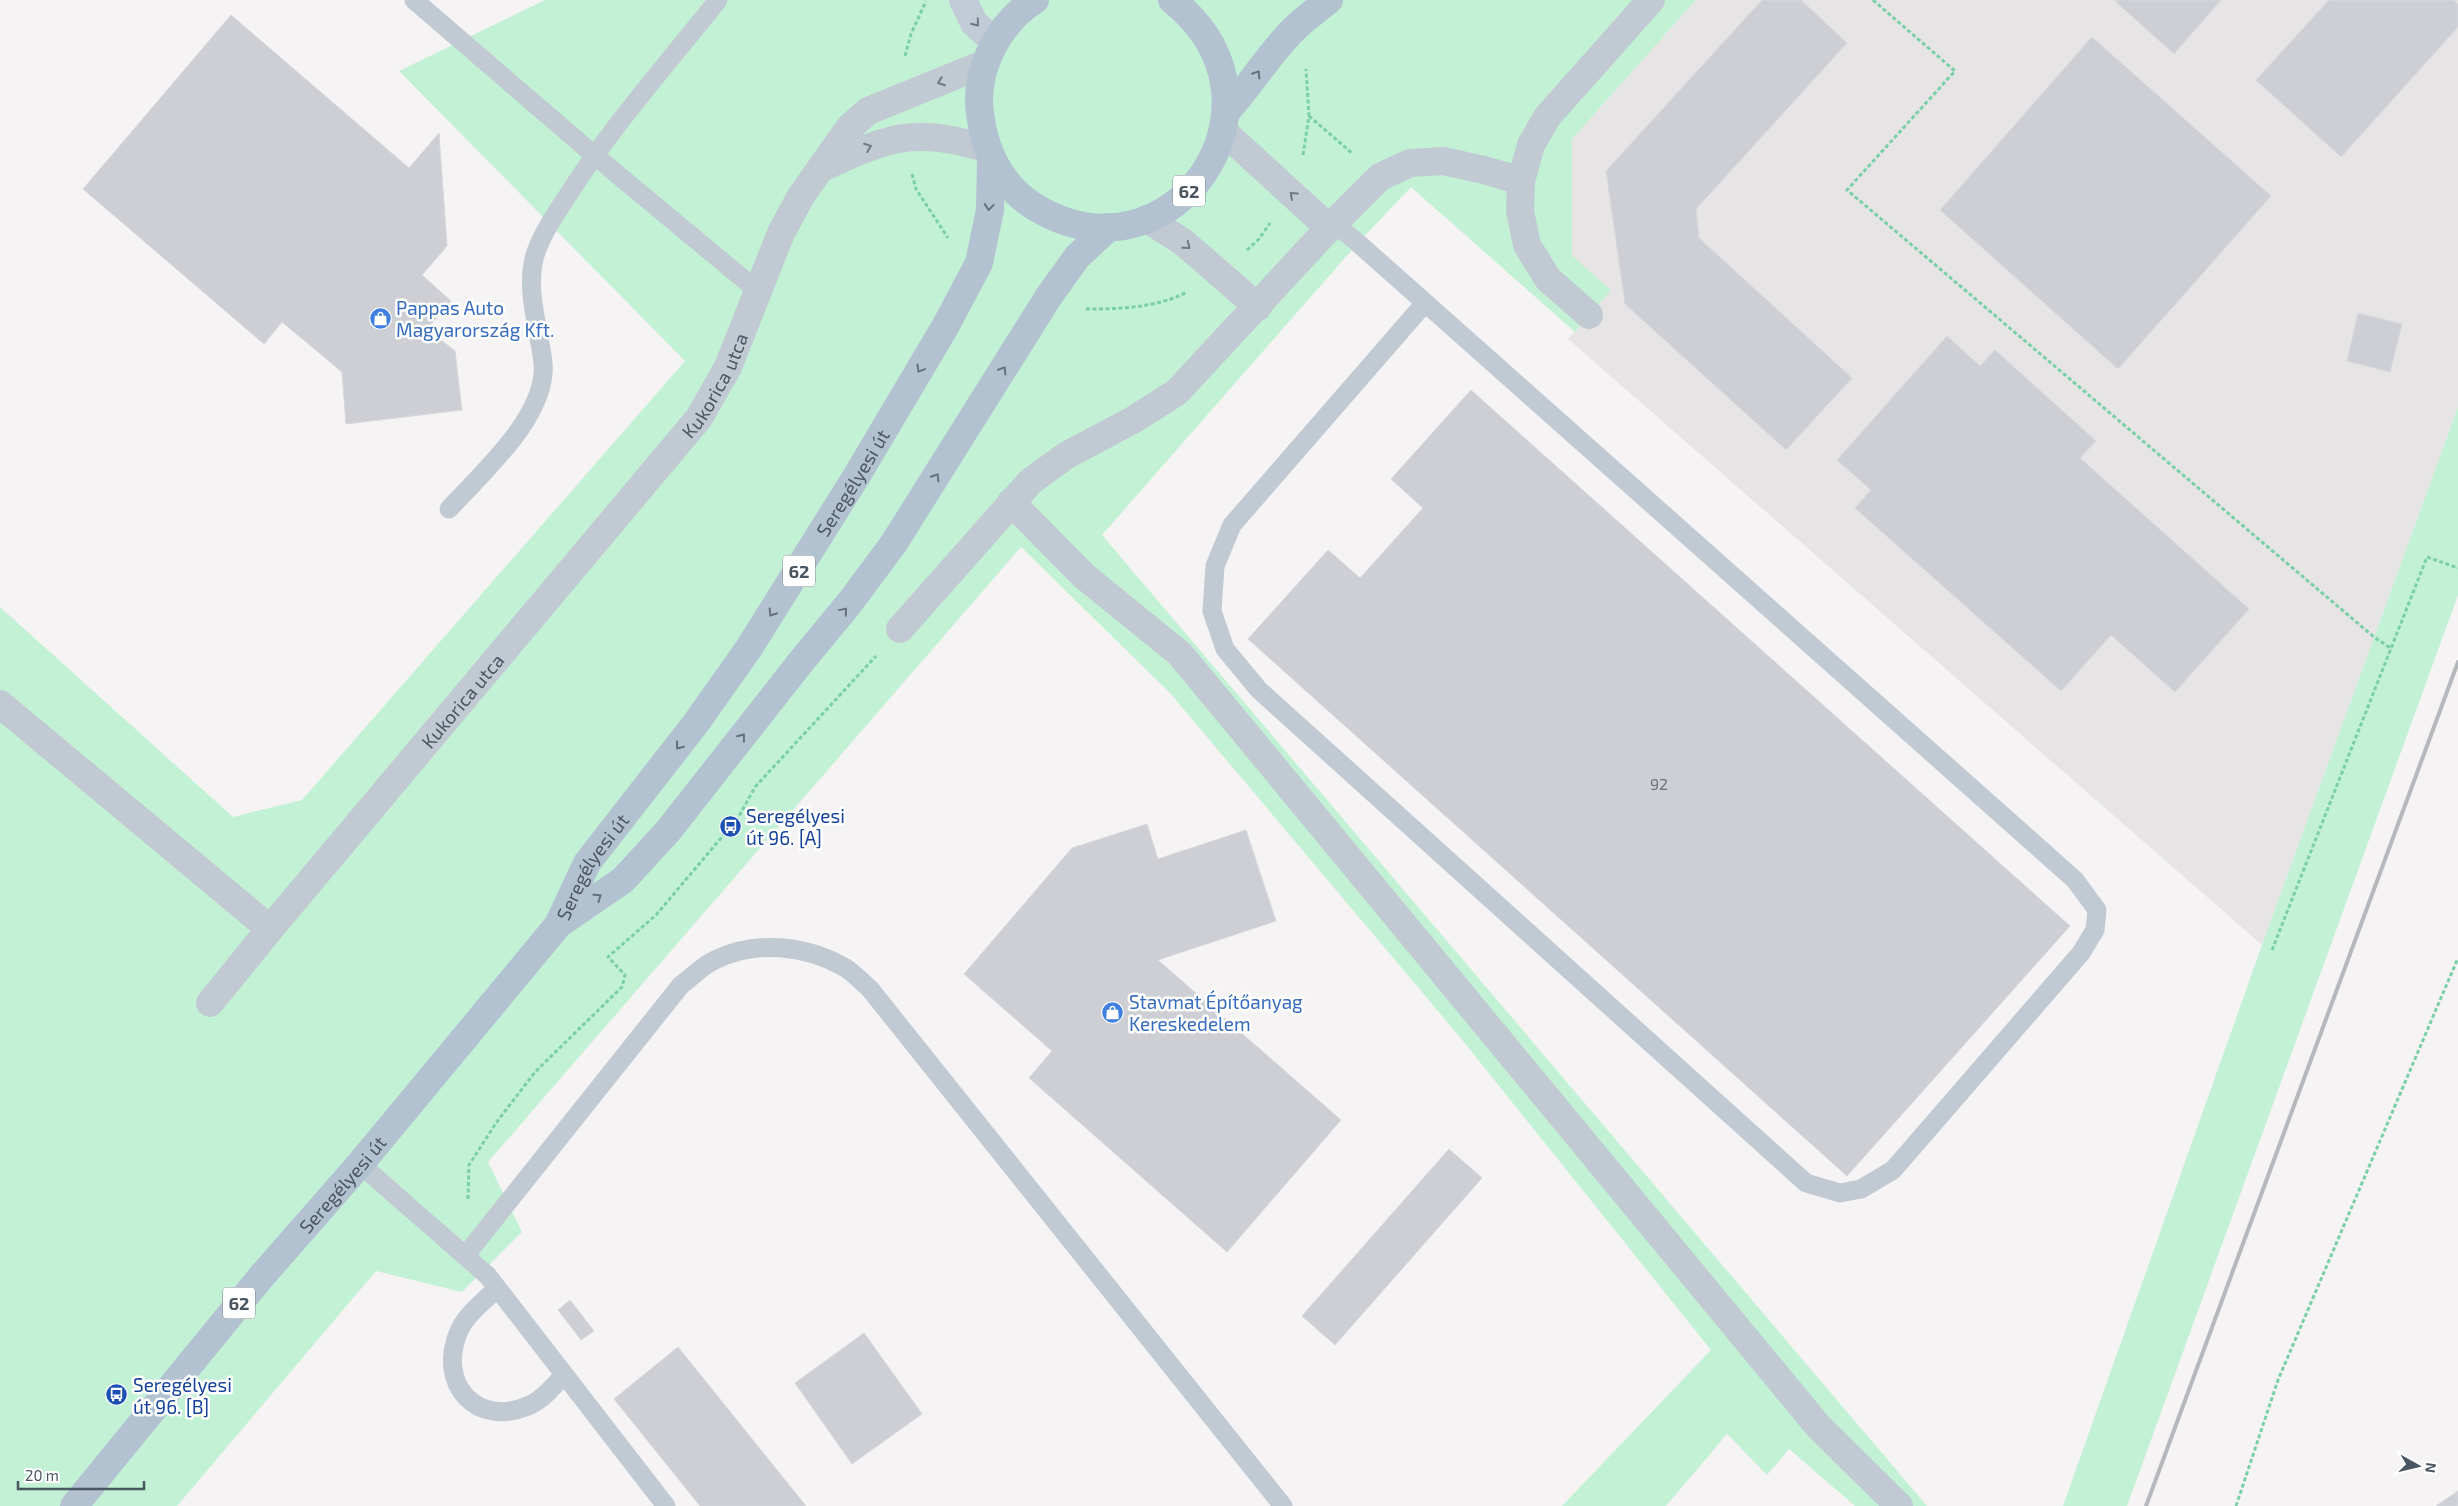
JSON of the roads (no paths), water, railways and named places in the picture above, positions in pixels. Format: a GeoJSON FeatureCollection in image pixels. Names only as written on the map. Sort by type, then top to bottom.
{"type":"FeatureCollection","features":[{"type":"Feature","properties":{"kind":"main road"},"geometry":{"type":"LineString","coordinates":[[963,0],[990,53]]}},
{"type":"Feature","properties":{"kind":"main road","name":"Seregélyesi út"},"geometry":{"type":"LineString","coordinates":[[74,1506],[261,1277],[360,1164],[558,925],[587,863],[696,723],[794,579],[945,327],[979,263],[990,210],[990,154],[982,128],[979,106],[980,84],[990,53],[1008,23],[1036,0]]}},
{"type":"Feature","properties":{"kind":"main road","name":"Seregélyesi út"},"geometry":{"type":"LineString","coordinates":[[990,154],[1016,192],[1049,215],[1088,227],[1127,225],[1146,219],[1165,210],[1196,184],[1208,168],[1224,121],[1225,90],[1214,49],[1189,14],[1172,0]]}},
{"type":"Feature","properties":{"kind":"main road","name":"Seregélyesi út"},"geometry":{"type":"LineString","coordinates":[[1224,121],[1293,30],[1329,0]]}},
{"type":"Feature","properties":{"kind":"main road","name":"62"},"geometry":{"type":"LineString","coordinates":[[558,925],[623,880],[668,830],[851,601],[889,551],[1049,296],[1077,257],[1109,227]]}},
{"type":"Feature","properties":{"kind":"street"},"geometry":{"type":"LineString","coordinates":[[1589,315],[1548,279],[1528,245],[1520,211],[1521,181],[1531,145],[1547,117],[1651,0]]}},
{"type":"Feature","properties":{"kind":"street","name":"Kukorica utca"},"geometry":{"type":"LineString","coordinates":[[210,1003],[699,418],[728,367],[760,292],[781,233],[801,196],[824,167],[850,128],[868,110],[990,53]]}},
{"type":"Feature","properties":{"kind":"street"},"geometry":{"type":"LineString","coordinates":[[1224,121],[1332,225]]}},
{"type":"Feature","properties":{"kind":"street","name":"Kukorica utca"},"geometry":{"type":"LineString","coordinates":[[824,167],[867,146],[901,136],[925,135],[950,139],[990,154]]}},
{"type":"Feature","properties":{"kind":"street"},"geometry":{"type":"LineString","coordinates":[[900,629],[1031,481],[1067,455],[1133,420],[1177,392],[1258,307],[1332,225],[1380,177],[1410,163],[1443,161],[1521,181]]}},
{"type":"Feature","properties":{"kind":"street"},"geometry":{"type":"LineString","coordinates":[[1146,219],[1183,242],[1258,307]]}},
{"type":"Feature","properties":{"kind":"street"},"geometry":{"type":"LineString","coordinates":[[1012,502],[1084,576],[1180,654],[1818,1426],[1899,1506]]}},
{"type":"Feature","properties":{"kind":"street"},"geometry":{"type":"LineString","coordinates":[[0,704],[270,930]]}},
{"type":"Feature","properties":{"kind":"lane"},"geometry":{"type":"LineString","coordinates":[[414,0],[594,155],[760,292]]}},
{"type":"Feature","properties":{"kind":"lane"},"geometry":{"type":"LineString","coordinates":[[449,509],[522,428],[539,397],[543,366],[530,279],[535,254],[545,232],[594,155],[718,0]]}},
{"type":"Feature","properties":{"kind":"lane"},"geometry":{"type":"LineString","coordinates":[[1332,225],[1425,303],[2075,880],[2097,910],[2094,930],[2082,953],[1893,1170],[1860,1189],[1840,1193],[1806,1183],[1259,690],[1225,649],[1212,611],[1215,566],[1232,525],[1425,303]]}},
{"type":"Feature","properties":{"kind":"lane"},"geometry":{"type":"LineString","coordinates":[[465,1256],[681,985],[714,960],[745,948],[789,948],[811,953],[844,967],[870,989],[1283,1506]]}},
{"type":"Feature","properties":{"kind":"lane"},"geometry":{"type":"LineString","coordinates":[[360,1164],[488,1276],[666,1506]]}},
{"type":"Feature","properties":{"kind":"lane"},"geometry":{"type":"LineString","coordinates":[[497,1288],[468,1317],[459,1329],[452,1355],[451,1369],[454,1380],[464,1396],[482,1407],[496,1410],[513,1410],[540,1400],[564,1374]]}},
{"type":"Feature","properties":{"kind":"railway"},"geometry":{"type":"LineString","coordinates":[[2146,1506],[2458,662]]}},
{"type":"Feature","properties":{"kind":"place","name":"Pappas Auto Magyarország Kft."},"geometry":{"type":"Point","coordinates":[380,318]}},
{"type":"Feature","properties":{"kind":"place","name":"Seregélyesi út 96. [A]"},"geometry":{"type":"Point","coordinates":[730,826]}},
{"type":"Feature","properties":{"kind":"place","name":"Stavmat Építőanyag Kereskedelem"},"geometry":{"type":"Point","coordinates":[1113,1012]}},
{"type":"Feature","properties":{"kind":"place","name":"Seregélyesi út 96. [B]"},"geometry":{"type":"Point","coordinates":[117,1395]}}]}
